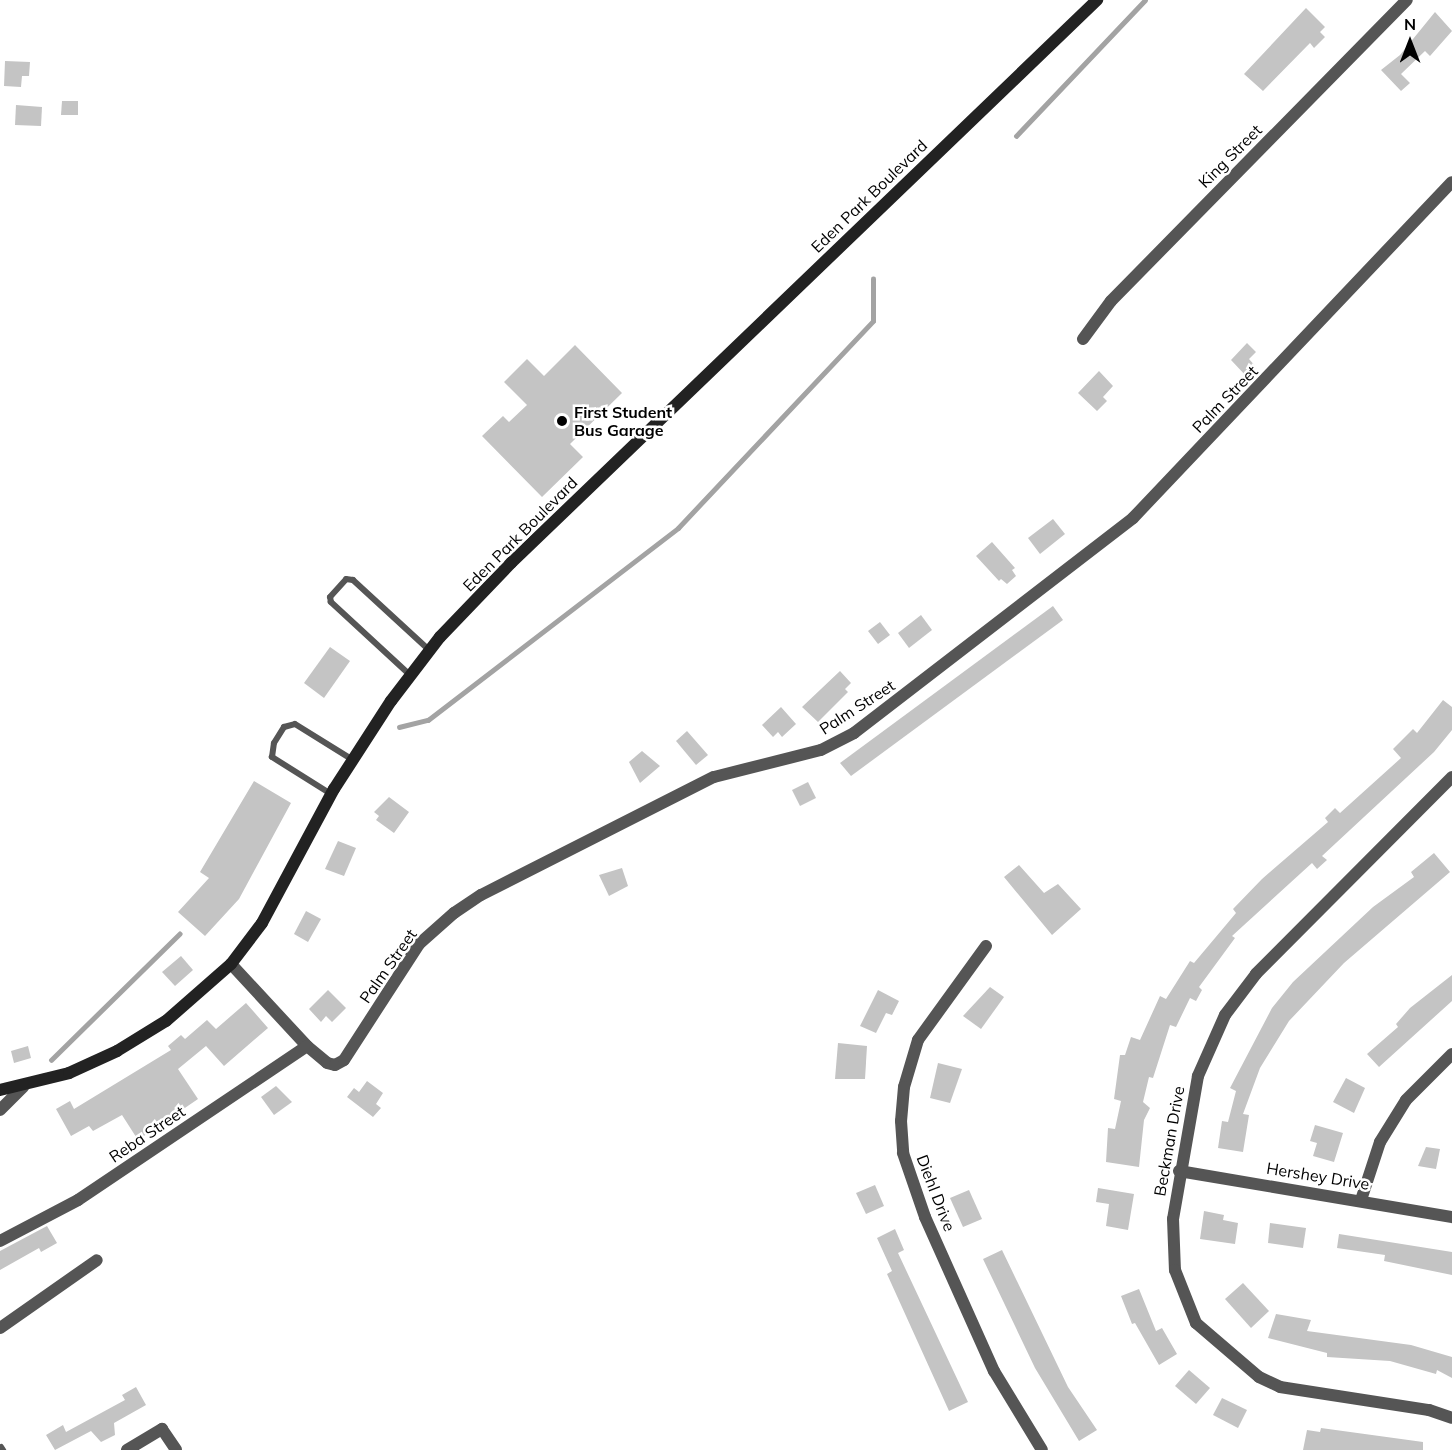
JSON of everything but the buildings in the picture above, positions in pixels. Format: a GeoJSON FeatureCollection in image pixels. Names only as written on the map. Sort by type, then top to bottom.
{"type":"FeatureCollection","features":[{"type":"Feature","properties":{"kind":"main road","name":"Eden Park Boulevard"},"geometry":{"type":"LineString","coordinates":[[0,1090],[23,1087],[69,1072],[117,1051],[166,1021],[231,964],[262,923],[331,794],[353,759],[430,651],[512,563],[1097,0]]}},
{"type":"Feature","properties":{"kind":"street","name":"King Street"},"geometry":{"type":"LineString","coordinates":[[1083,339],[1111,301],[1407,0]]}},
{"type":"Feature","properties":{"kind":"street","name":"Palm Street"},"geometry":{"type":"LineString","coordinates":[[231,964],[307,1046],[327,1063],[334,1065],[344,1060],[419,944],[481,895],[714,777],[821,750],[888,709],[1133,518],[1452,182]]}},
{"type":"Feature","properties":{"kind":"street","name":"Beckman Drive"},"geometry":{"type":"LineString","coordinates":[[1452,777],[1256,974],[1225,1016],[1198,1076],[1179,1171],[1173,1219],[1175,1270],[1196,1323],[1224,1350],[1259,1377],[1280,1387],[1429,1410],[1452,1418]]}},
{"type":"Feature","properties":{"kind":"street","name":"Diehl Drive"},"geometry":{"type":"LineString","coordinates":[[986,946],[918,1041],[904,1087],[901,1121],[903,1153],[926,1217],[994,1371],[1042,1450]]}},
{"type":"Feature","properties":{"kind":"street","name":"Reba Street"},"geometry":{"type":"LineString","coordinates":[[0,1241],[78,1200],[307,1046]]}},
{"type":"Feature","properties":{"kind":"street"},"geometry":{"type":"LineString","coordinates":[[1361,1200],[1380,1142],[1406,1100],[1452,1054]]}},
{"type":"Feature","properties":{"kind":"street"},"geometry":{"type":"LineString","coordinates":[[0,1110],[23,1087]]}},
{"type":"Feature","properties":{"kind":"street","name":"Hershey Drive"},"geometry":{"type":"LineString","coordinates":[[1179,1171],[1452,1217]]}},
{"type":"Feature","properties":{"kind":"street"},"geometry":{"type":"LineString","coordinates":[[0,1328],[97,1260]]}},
{"type":"Feature","properties":{"kind":"street"},"geometry":{"type":"LineString","coordinates":[[127,1450],[162,1429],[176,1450]]}},
{"type":"Feature","properties":{"kind":"lane"},"geometry":{"type":"LineString","coordinates":[[411,676],[331,602],[330,597],[346,579],[353,580],[430,651]]}},
{"type":"Feature","properties":{"kind":"lane"},"geometry":{"type":"LineString","coordinates":[[331,794],[272,757],[274,743],[284,727],[295,724],[353,759]]}},
{"type":"Feature","properties":{"kind":"waterway"},"geometry":{"type":"LineString","coordinates":[[1016,136],[1145,0]]}},
{"type":"Feature","properties":{"kind":"waterway"},"geometry":{"type":"LineString","coordinates":[[399,727],[428,720],[678,528],[873,321],[873,279]]}},
{"type":"Feature","properties":{"kind":"waterway"},"geometry":{"type":"LineString","coordinates":[[51,1060],[179,934]]}},
{"type":"Feature","properties":{"kind":"place","name":"First Student Bus Garage"},"geometry":{"type":"Point","coordinates":[562,421]}}]}
